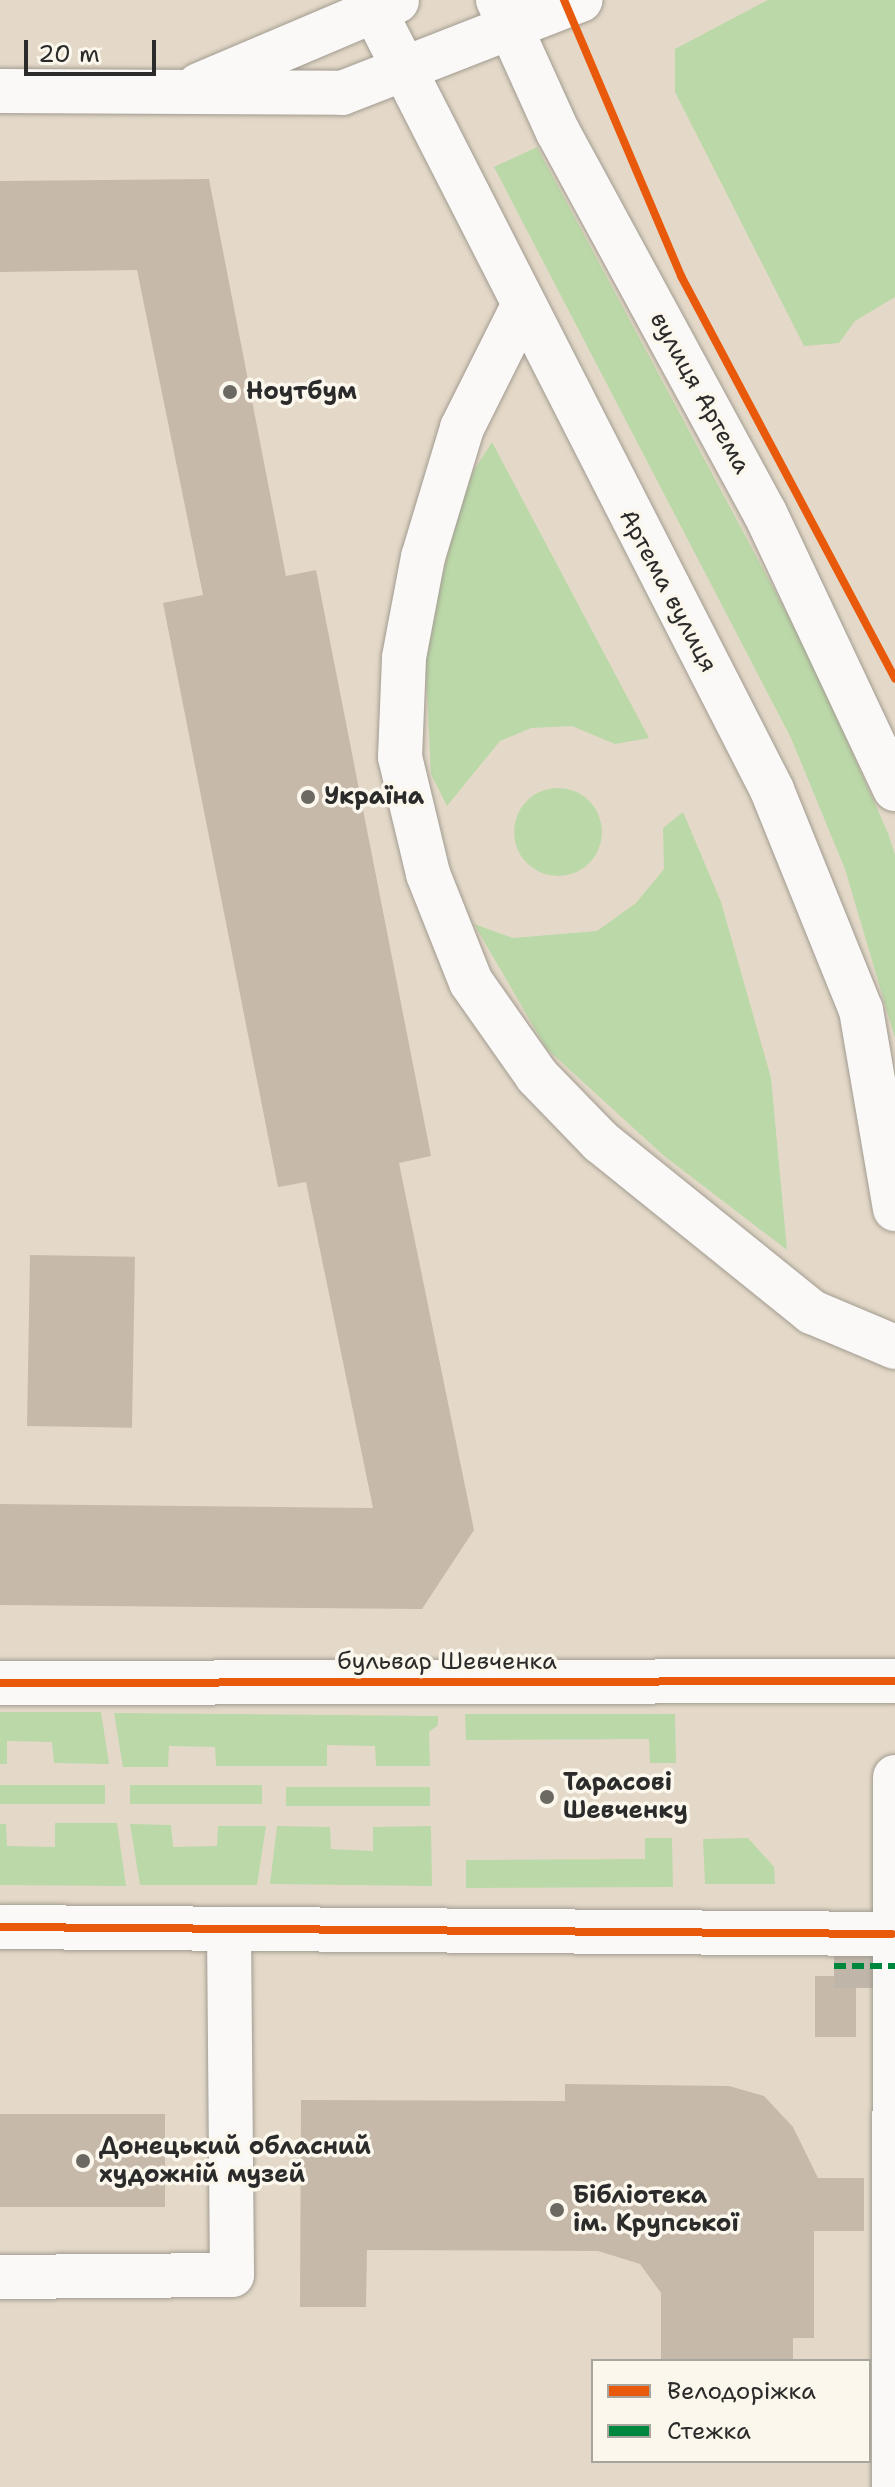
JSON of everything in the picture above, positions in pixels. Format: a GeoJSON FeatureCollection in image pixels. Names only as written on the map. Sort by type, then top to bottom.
{"type":"FeatureCollection","features":[{"type":"Feature","properties":{"kind":"main road"},"geometry":{"type":"LineString","coordinates":[[0,91],[342,93],[401,74],[504,14],[581,0]]}},
{"type":"Feature","properties":{"kind":"main road"},"geometry":{"type":"LineString","coordinates":[[183,92],[380,4]]}},
{"type":"Feature","properties":{"kind":"main road","name":"Артема вулиця"},"geometry":{"type":"LineString","coordinates":[[380,4],[401,74],[772,790],[861,1010],[895,1209]]}},
{"type":"Feature","properties":{"kind":"main road","name":"вулиця Артема"},"geometry":{"type":"LineString","coordinates":[[504,14],[558,132],[765,513],[895,789]]}},
{"type":"Feature","properties":{"kind":"main road"},"geometry":{"type":"LineString","coordinates":[[521,310],[462,428],[423,557],[404,658],[400,757],[428,874],[471,982],[537,1076],[601,1142],[812,1312],[895,1347]]}},
{"type":"Feature","properties":{"kind":"main road","name":"бульвар Шевченка"},"geometry":{"type":"LineString","coordinates":[[0,1683],[895,1681]]}},
{"type":"Feature","properties":{"kind":"main road"},"geometry":{"type":"LineString","coordinates":[[894,2487],[892,1934],[895,1777]]}},
{"type":"Feature","properties":{"kind":"main road"},"geometry":{"type":"LineString","coordinates":[[0,1927],[892,1934]]}},
{"type":"Feature","properties":{"kind":"main road"},"geometry":{"type":"LineString","coordinates":[[0,2277],[232,2275],[229,1929]]}},
{"type":"Feature","properties":{"kind":"green space"},"geometry":{"type":"Polygon","coordinates":[[[768,0],[895,0],[895,297],[855,321],[839,343],[804,346],[675,92],[675,49],[768,0]]]}},
{"type":"Feature","properties":{"kind":"green space"},"geometry":{"type":"Polygon","coordinates":[[[537,147],[808,653],[888,833],[895,855],[895,1038],[845,869],[791,738],[494,167],[537,147]]]}},
{"type":"Feature","properties":{"kind":"green space"},"geometry":{"type":"Polygon","coordinates":[[[492,442],[649,738],[615,744],[572,726],[531,728],[500,741],[447,806],[431,774],[425,649],[464,486],[492,442]]]}},
{"type":"Feature","properties":{"kind":"green space"},"geometry":{"type":"Polygon","coordinates":[[[558,788],[583,795],[595,807],[602,832],[595,857],[583,869],[558,876],[533,869],[521,857],[514,832],[521,807],[533,795],[558,788]]]}},
{"type":"Feature","properties":{"kind":"green space"},"geometry":{"type":"Polygon","coordinates":[[[683,812],[721,902],[771,1078],[787,1250],[663,1155],[546,1048],[474,924],[513,938],[597,931],[636,903],[664,869],[663,828],[683,812]]]}},
{"type":"Feature","properties":{"kind":"green space"},"geometry":{"type":"Polygon","coordinates":[[[0,1712],[101,1712],[109,1764],[54,1763],[52,1742],[7,1741],[7,1764],[0,1764],[0,1712]]]}},
{"type":"Feature","properties":{"kind":"green space"},"geometry":{"type":"Polygon","coordinates":[[[114,1713],[438,1716],[438,1725],[429,1732],[430,1766],[376,1766],[375,1746],[327,1745],[327,1766],[216,1766],[215,1747],[169,1746],[168,1767],[123,1767],[114,1713]]]}},
{"type":"Feature","properties":{"kind":"green space"},"geometry":{"type":"Polygon","coordinates":[[[465,1714],[675,1714],[676,1763],[650,1763],[649,1739],[466,1740],[465,1714]]]}},
{"type":"Feature","properties":{"kind":"green space"},"geometry":{"type":"Polygon","coordinates":[[[0,1785],[105,1785],[105,1804],[0,1804],[0,1785]]]}},
{"type":"Feature","properties":{"kind":"green space"},"geometry":{"type":"Polygon","coordinates":[[[130,1785],[262,1785],[262,1804],[130,1804],[130,1785]]]}},
{"type":"Feature","properties":{"kind":"green space"},"geometry":{"type":"Polygon","coordinates":[[[286,1787],[430,1787],[430,1806],[286,1806],[286,1787]]]}},
{"type":"Feature","properties":{"kind":"green space"},"geometry":{"type":"Polygon","coordinates":[[[55,1823],[117,1823],[126,1886],[0,1885],[0,1824],[6,1824],[7,1846],[55,1847],[55,1823]]]}},
{"type":"Feature","properties":{"kind":"green space"},"geometry":{"type":"Polygon","coordinates":[[[130,1824],[171,1825],[173,1847],[217,1846],[218,1826],[266,1826],[257,1885],[140,1885],[130,1824]]]}},
{"type":"Feature","properties":{"kind":"green space"},"geometry":{"type":"Polygon","coordinates":[[[277,1826],[330,1827],[331,1849],[373,1851],[373,1827],[431,1826],[432,1886],[270,1884],[277,1826]]]}},
{"type":"Feature","properties":{"kind":"green space"},"geometry":{"type":"Polygon","coordinates":[[[645,1838],[672,1838],[673,1887],[466,1888],[466,1860],[645,1859],[645,1838]]]}},
{"type":"Feature","properties":{"kind":"green space"},"geometry":{"type":"Polygon","coordinates":[[[748,1838],[774,1867],[775,1884],[705,1884],[703,1839],[748,1838]]]}},
{"type":"Feature","properties":{"kind":"building"},"geometry":{"type":"Polygon","coordinates":[[[209,179],[286,576],[316,570],[431,1156],[399,1163],[474,1530],[422,1609],[0,1605],[0,1504],[373,1508],[306,1182],[278,1187],[163,603],[203,595],[137,270],[0,272],[0,181],[209,179]]]}},
{"type":"Feature","properties":{"kind":"building"},"geometry":{"type":"Polygon","coordinates":[[[30,1255],[135,1257],[132,1428],[27,1426],[30,1255]]]}},
{"type":"Feature","properties":{"kind":"building"},"geometry":{"type":"Polygon","coordinates":[[[815,1976],[856,1976],[856,2037],[815,2037],[815,1976]]]}},
{"type":"Feature","properties":{"kind":"building","name":"Бібліотека ім. Крупської"},"geometry":{"type":"Polygon","coordinates":[[[565,2084],[729,2086],[764,2096],[793,2127],[818,2178],[864,2178],[864,2231],[814,2231],[814,2338],[793,2338],[793,2359],[661,2359],[661,2293],[640,2264],[598,2251],[367,2250],[366,2307],[300,2307],[301,2100],[565,2101],[565,2084]]]}},
{"type":"Feature","properties":{"kind":"building","name":"Донецький обласний художній музей"},"geometry":{"type":"Polygon","coordinates":[[[0,2114],[165,2114],[165,2207],[0,2207],[0,2114]]]}},
{"type":"Feature","properties":{"kind":"tunnel"},"geometry":{"type":"LineString","coordinates":[[834,1966],[895,1966]]}},
{"type":"Feature","properties":{"kind":"marked path"},"geometry":{"type":"LineString","coordinates":[[834,1966],[895,1966]]}},
{"type":"Feature","properties":{"kind":"cycle path"},"geometry":{"type":"LineString","coordinates":[[564,0],[681,276],[895,679]]}},
{"type":"Feature","properties":{"kind":"cycle path"},"geometry":{"type":"LineString","coordinates":[[0,1683],[895,1681]]}},
{"type":"Feature","properties":{"kind":"cycle path"},"geometry":{"type":"LineString","coordinates":[[0,1927],[892,1934]]}},
{"type":"Feature","properties":{"kind":"place","name":"Ноутбум"},"geometry":{"type":"Point","coordinates":[230,392]}},
{"type":"Feature","properties":{"kind":"place","name":"Україна"},"geometry":{"type":"Point","coordinates":[308,797]}},
{"type":"Feature","properties":{"kind":"place","name":"Тарасові Шевченку"},"geometry":{"type":"Point","coordinates":[547,1797]}},
{"type":"Feature","properties":{"kind":"place","name":"Донецький обласний художній музей"},"geometry":{"type":"Point","coordinates":[83,2161]}},
{"type":"Feature","properties":{"kind":"place","name":"Бібліотека ім. Крупської"},"geometry":{"type":"Point","coordinates":[557,2210]}}]}
